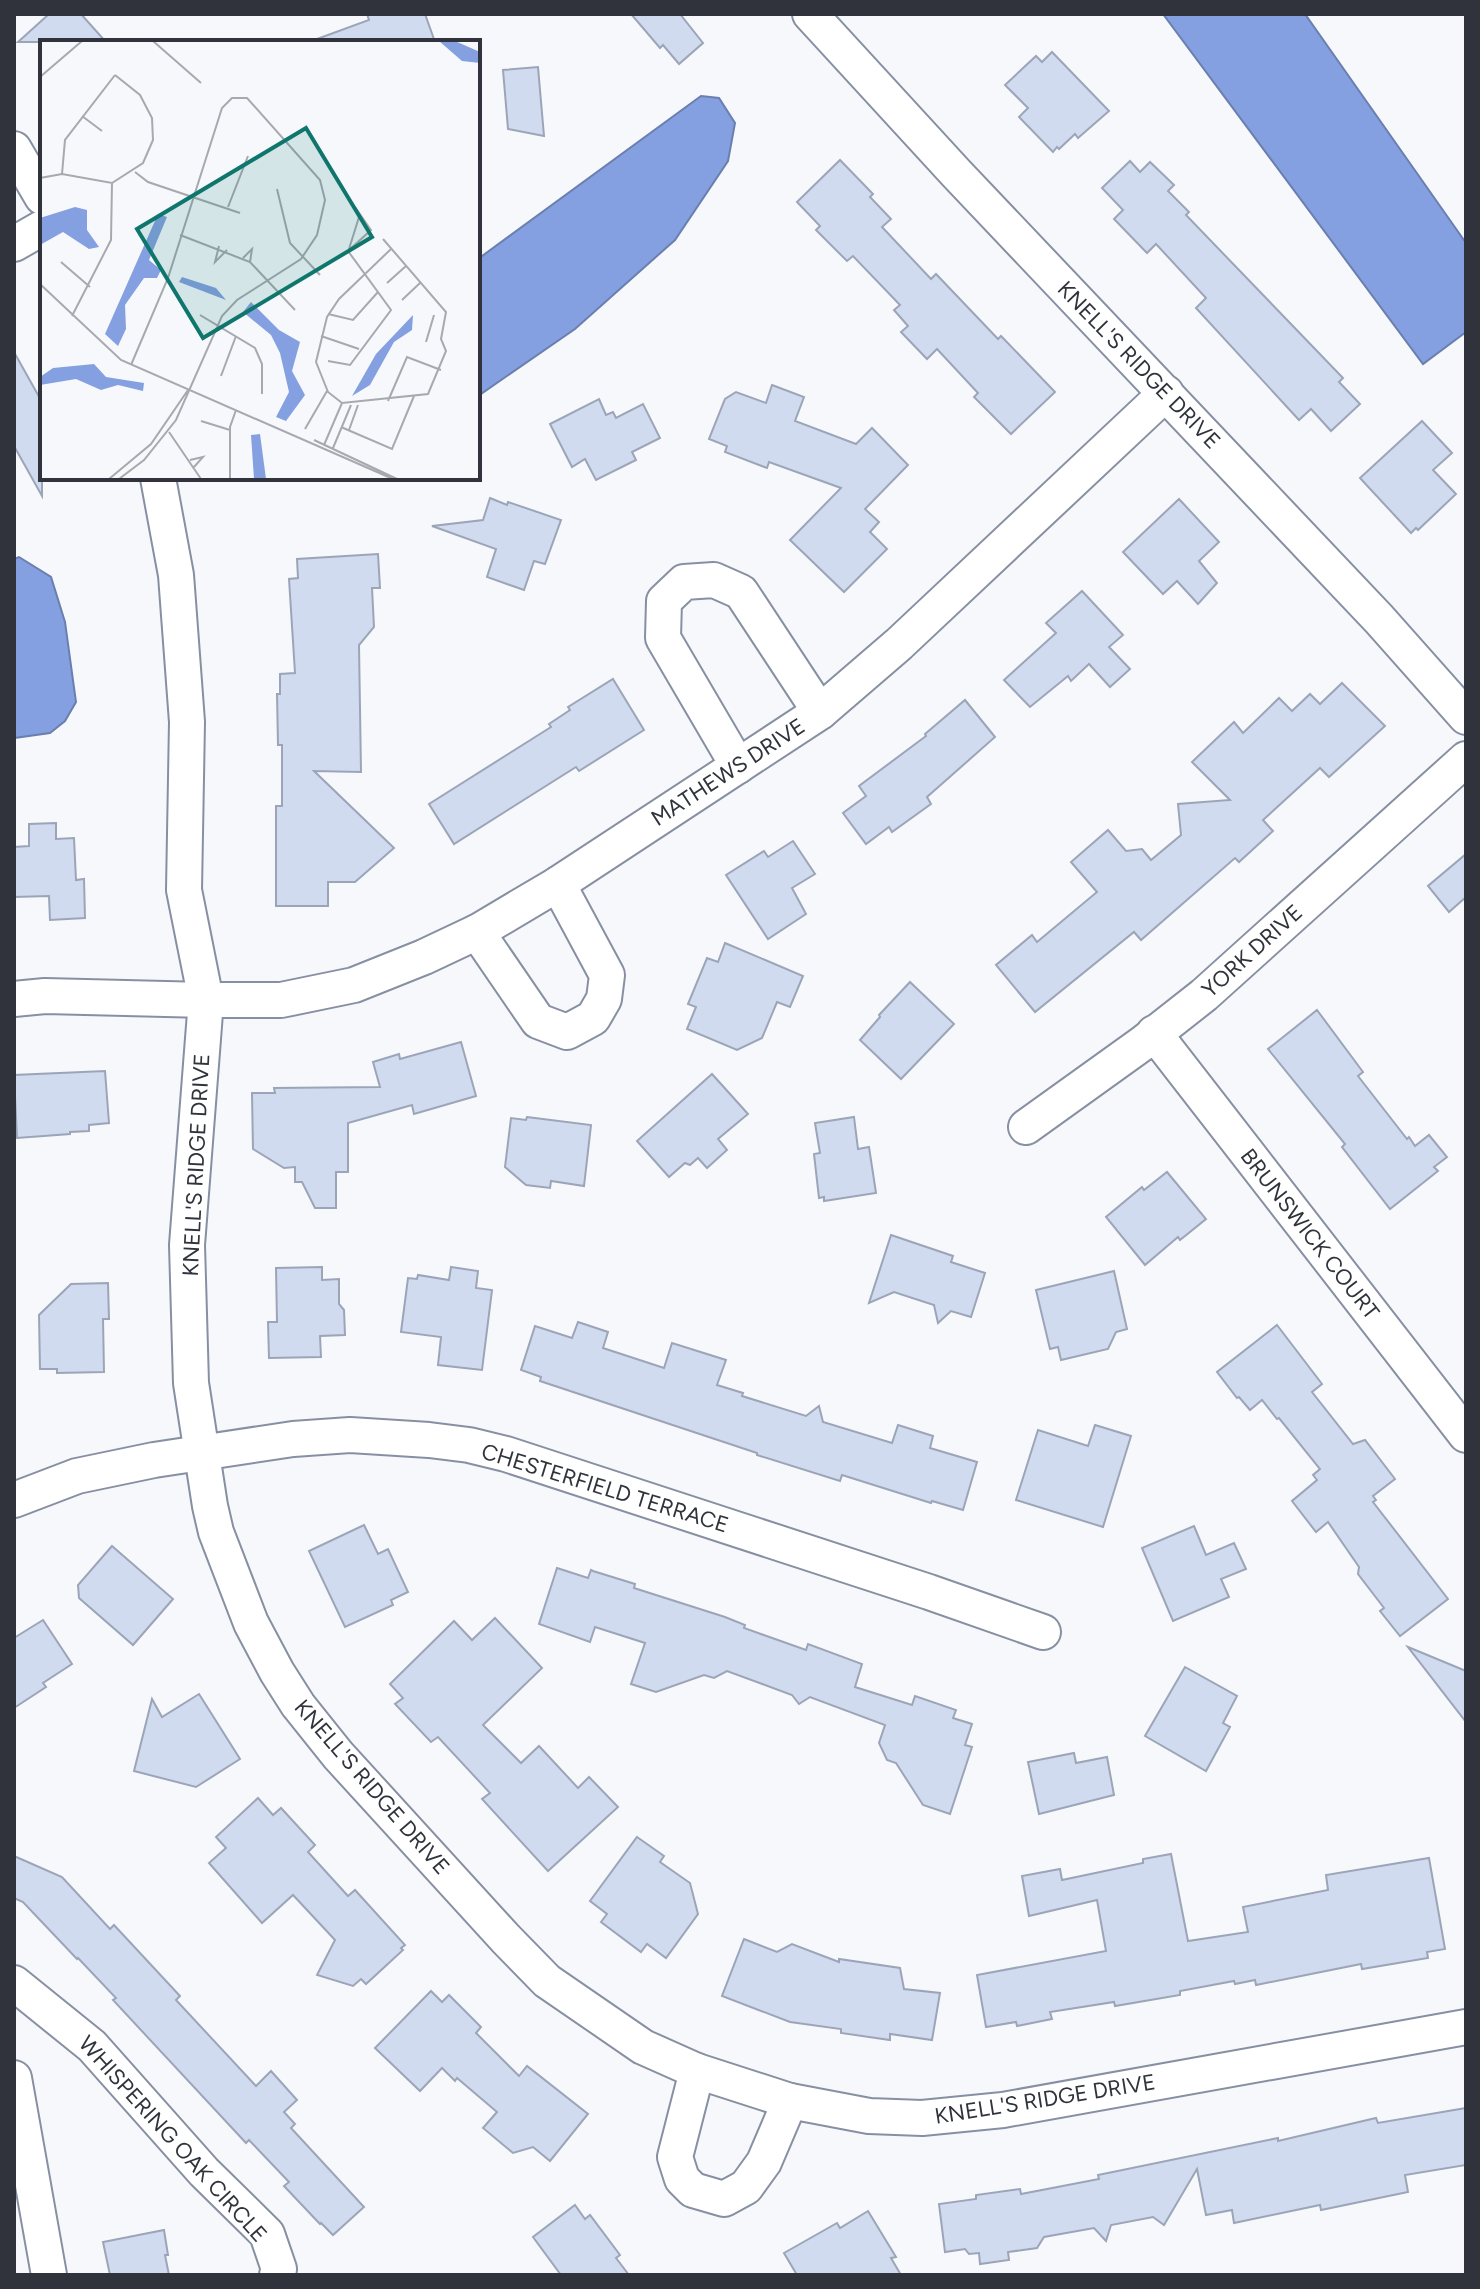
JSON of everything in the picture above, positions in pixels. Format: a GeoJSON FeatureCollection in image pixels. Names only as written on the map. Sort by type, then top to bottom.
{"type":"FeatureCollection","features":[{"type":"Feature","properties":{"kind":"street","name":"KNELL'S RIDGE DRIVE"},"geometry":{"type":"LineString","coordinates":[[810,14],[956,173],[1379,619],[1466,717]]}},
{"type":"Feature","properties":{"kind":"street"},"geometry":{"type":"LineString","coordinates":[[14,149],[40,194]]}},
{"type":"Feature","properties":{"kind":"street"},"geometry":{"type":"LineString","coordinates":[[14,244],[40,229]]}},
{"type":"Feature","properties":{"kind":"street","name":"MATHEWS DRIVE"},"geometry":{"type":"LineString","coordinates":[[14,999],[45,996],[281,1000],[354,985],[477,932],[558,884],[820,712],[899,644],[1166,393]]}},
{"type":"Feature","properties":{"kind":"street","name":"KNELL'S RIDGE DRIVE"},"geometry":{"type":"LineString","coordinates":[[158,480],[176,575],[187,722],[184,890],[206,1000],[187,1245],[191,1383],[216,1532],[251,1623],[298,1705],[338,1755],[547,1981],[643,2047],[697,2071],[790,2101],[869,2116],[922,2118],[1003,2110],[1466,2027]]}},
{"type":"Feature","properties":{"kind":"street"},"geometry":{"type":"LineString","coordinates":[[738,766],[663,638],[664,601],[684,582],[714,580],[741,592],[820,712]]}},
{"type":"Feature","properties":{"kind":"street","name":"YORK DRIVE"},"geometry":{"type":"LineString","coordinates":[[1026,1127],[1204,995],[1466,759]]}},
{"type":"Feature","properties":{"kind":"street"},"geometry":{"type":"LineString","coordinates":[[477,932],[538,1021],[567,1032],[593,1018],[604,999],[607,975],[558,884]]}},
{"type":"Feature","properties":{"kind":"street","name":"BRUNSWICK COURT"},"geometry":{"type":"LineString","coordinates":[[1154,1033],[1466,1435]]}},
{"type":"Feature","properties":{"kind":"street","name":"CHESTERFIELD TERRACE"},"geometry":{"type":"LineString","coordinates":[[14,1500],[77,1476],[293,1439],[350,1435],[469,1445],[506,1454],[1043,1632]]}},
{"type":"Feature","properties":{"kind":"street","name":"WHISPERING OAK CIRCLE"},"geometry":{"type":"LineString","coordinates":[[14,1983],[92,2046],[204,2172],[267,2234],[279,2269],[277,2275]]}},
{"type":"Feature","properties":{"kind":"street"},"geometry":{"type":"LineString","coordinates":[[697,2071],[675,2157],[682,2179],[693,2190],[724,2199],[746,2187],[764,2162],[790,2101]]}},
{"type":"Feature","properties":{"kind":"street"},"geometry":{"type":"LineString","coordinates":[[14,2078],[49,2275]]}},
{"type":"Feature","properties":{"kind":"water"},"geometry":{"type":"Polygon","coordinates":[[[1163,14],[1305,14],[1466,243],[1466,332],[1423,364],[1163,14]]]}},
{"type":"Feature","properties":{"kind":"water"},"geometry":{"type":"Polygon","coordinates":[[[701,96],[719,98],[735,123],[728,161],[675,240],[575,329],[480,395],[480,258],[701,96]]]}},
{"type":"Feature","properties":{"kind":"water"},"geometry":{"type":"Polygon","coordinates":[[[19,557],[51,577],[65,622],[76,702],[65,721],[50,733],[14,738],[14,559],[19,557]]]}},
{"type":"Feature","properties":{"kind":"building"},"geometry":{"type":"Polygon","coordinates":[[[49,14],[81,14],[104,40],[40,40],[18,42],[49,14]]]}},
{"type":"Feature","properties":{"kind":"building"},"geometry":{"type":"Polygon","coordinates":[[[367,14],[425,14],[434,40],[317,40],[369,20],[367,14]]]}},
{"type":"Feature","properties":{"kind":"building"},"geometry":{"type":"Polygon","coordinates":[[[631,14],[680,14],[703,43],[679,64],[663,45],[660,48],[631,14]]]}},
{"type":"Feature","properties":{"kind":"building"},"geometry":{"type":"Polygon","coordinates":[[[1052,52],[1109,111],[1078,138],[1075,134],[1053,152],[1019,117],[1028,108],[1005,85],[1036,56],[1042,62],[1052,52]]]}},
{"type":"Feature","properties":{"kind":"building"},"geometry":{"type":"Polygon","coordinates":[[[538,67],[544,136],[508,129],[503,70],[538,67]]]}},
{"type":"Feature","properties":{"kind":"building"},"geometry":{"type":"Polygon","coordinates":[[[840,160],[873,194],[870,197],[891,219],[882,227],[931,279],[936,274],[998,339],[1001,336],[1055,392],[1011,434],[974,397],[978,393],[937,349],[927,359],[901,332],[908,326],[894,310],[900,305],[853,256],[847,261],[816,230],[820,226],[797,202],[840,160]]]}},
{"type":"Feature","properties":{"kind":"building"},"geometry":{"type":"Polygon","coordinates":[[[1130,161],[1140,172],[1150,162],[1174,185],[1168,191],[1189,212],[1186,215],[1343,378],[1339,382],[1360,404],[1331,431],[1311,409],[1299,420],[1196,308],[1206,298],[1156,244],[1147,253],[1114,219],[1123,210],[1102,188],[1130,161]]]}},
{"type":"Feature","properties":{"kind":"building"},"geometry":{"type":"Polygon","coordinates":[[[14,352],[40,398],[42,496],[14,446],[14,352]]]}},
{"type":"Feature","properties":{"kind":"building"},"geometry":{"type":"Polygon","coordinates":[[[772,385],[804,397],[795,421],[856,444],[872,428],[908,465],[865,509],[879,522],[870,532],[887,549],[844,592],[790,540],[841,488],[769,462],[767,468],[725,452],[727,446],[709,439],[725,399],[736,392],[766,403],[772,385]]]}},
{"type":"Feature","properties":{"kind":"building"},"geometry":{"type":"Polygon","coordinates":[[[599,399],[606,415],[613,412],[616,418],[643,404],[660,438],[632,452],[636,460],[596,480],[585,459],[572,467],[550,424],[599,399]]]}},
{"type":"Feature","properties":{"kind":"building"},"geometry":{"type":"Polygon","coordinates":[[[1422,421],[1452,453],[1433,470],[1456,494],[1411,533],[1360,478],[1422,421]]]}},
{"type":"Feature","properties":{"kind":"building"},"geometry":{"type":"Polygon","coordinates":[[[490,498],[561,520],[545,564],[534,561],[524,590],[487,577],[496,549],[432,526],[483,520],[490,498]]]}},
{"type":"Feature","properties":{"kind":"building"},"geometry":{"type":"Polygon","coordinates":[[[1179,499],[1219,542],[1199,561],[1217,583],[1198,604],[1177,581],[1163,594],[1123,552],[1179,499]]]}},
{"type":"Feature","properties":{"kind":"building"},"geometry":{"type":"Polygon","coordinates":[[[378,554],[380,588],[372,588],[374,627],[359,645],[361,772],[314,771],[394,848],[355,882],[328,882],[328,906],[276,906],[276,806],[282,806],[282,745],[278,745],[277,694],[280,694],[280,674],[295,673],[289,579],[298,578],[297,559],[378,554]]]}},
{"type":"Feature","properties":{"kind":"building"},"geometry":{"type":"Polygon","coordinates":[[[1082,591],[1123,635],[1109,647],[1130,669],[1110,687],[1089,664],[1071,681],[1068,676],[1030,707],[1004,680],[1056,633],[1046,623],[1082,591]]]}},
{"type":"Feature","properties":{"kind":"building"},"geometry":{"type":"Polygon","coordinates":[[[613,679],[644,730],[579,771],[576,767],[454,844],[429,804],[551,727],[549,724],[570,710],[568,707],[613,679]]]}},
{"type":"Feature","properties":{"kind":"building"},"geometry":{"type":"Polygon","coordinates":[[[1342,683],[1385,726],[1329,777],[1320,768],[1263,820],[1273,831],[1239,862],[1235,858],[1141,940],[1134,932],[1035,1012],[996,965],[1032,935],[1037,942],[1097,892],[1071,862],[1108,830],[1126,851],[1142,849],[1151,860],[1181,835],[1178,804],[1230,800],[1192,762],[1234,722],[1243,733],[1279,698],[1292,711],[1310,694],[1320,704],[1342,683]]]}},
{"type":"Feature","properties":{"kind":"building"},"geometry":{"type":"Polygon","coordinates":[[[965,700],[995,737],[927,797],[931,804],[892,832],[889,827],[866,844],[843,813],[866,796],[859,786],[926,736],[965,700]]]}},
{"type":"Feature","properties":{"kind":"building"},"geometry":{"type":"Polygon","coordinates":[[[56,823],[56,839],[74,838],[76,880],[84,879],[85,918],[50,920],[49,896],[14,897],[14,847],[29,846],[29,824],[56,823]]]}},
{"type":"Feature","properties":{"kind":"building"},"geometry":{"type":"Polygon","coordinates":[[[793,841],[815,874],[792,888],[806,914],[768,939],[726,875],[764,851],[768,857],[793,841]]]}},
{"type":"Feature","properties":{"kind":"building"},"geometry":{"type":"Polygon","coordinates":[[[1466,854],[1466,897],[1449,912],[1428,886],[1466,854]]]}},
{"type":"Feature","properties":{"kind":"building"},"geometry":{"type":"Polygon","coordinates":[[[725,943],[803,976],[790,1007],[777,1002],[762,1038],[737,1050],[687,1029],[696,1007],[688,1004],[707,958],[718,962],[725,943]]]}},
{"type":"Feature","properties":{"kind":"building"},"geometry":{"type":"Polygon","coordinates":[[[910,982],[954,1024],[901,1079],[860,1040],[910,982]]]}},
{"type":"Feature","properties":{"kind":"building"},"geometry":{"type":"Polygon","coordinates":[[[1317,1010],[1363,1072],[1358,1076],[1407,1139],[1409,1137],[1415,1146],[1429,1135],[1447,1157],[1434,1167],[1438,1171],[1390,1209],[1342,1147],[1345,1144],[1268,1049],[1317,1010]]]}},
{"type":"Feature","properties":{"kind":"building"},"geometry":{"type":"Polygon","coordinates":[[[461,1042],[476,1096],[414,1114],[412,1105],[348,1123],[348,1172],[336,1172],[336,1208],[315,1208],[302,1182],[295,1182],[295,1167],[284,1168],[253,1149],[252,1093],[275,1093],[274,1088],[380,1087],[373,1062],[399,1054],[400,1059],[461,1042]]]}},
{"type":"Feature","properties":{"kind":"building"},"geometry":{"type":"Polygon","coordinates":[[[105,1071],[109,1123],[89,1125],[89,1131],[17,1138],[14,1075],[105,1071]]]}},
{"type":"Feature","properties":{"kind":"building"},"geometry":{"type":"Polygon","coordinates":[[[712,1074],[748,1114],[718,1139],[727,1150],[707,1168],[698,1158],[690,1165],[685,1163],[669,1177],[637,1141],[712,1074]]]}},
{"type":"Feature","properties":{"kind":"building"},"geometry":{"type":"Polygon","coordinates":[[[527,1117],[591,1125],[584,1186],[551,1181],[550,1188],[526,1185],[505,1167],[511,1118],[526,1120],[527,1117]]]}},
{"type":"Feature","properties":{"kind":"building"},"geometry":{"type":"Polygon","coordinates":[[[854,1117],[858,1149],[869,1147],[876,1193],[824,1201],[824,1197],[819,1198],[814,1154],[820,1153],[815,1123],[854,1117]]]}},
{"type":"Feature","properties":{"kind":"building"},"geometry":{"type":"Polygon","coordinates":[[[1167,1172],[1206,1219],[1180,1240],[1178,1237],[1145,1265],[1106,1217],[1142,1187],[1144,1190],[1167,1172]]]}},
{"type":"Feature","properties":{"kind":"building"},"geometry":{"type":"Polygon","coordinates":[[[891,1235],[953,1256],[951,1262],[985,1273],[971,1317],[951,1311],[938,1323],[934,1305],[894,1292],[869,1303],[891,1235]]]}},
{"type":"Feature","properties":{"kind":"building"},"geometry":{"type":"Polygon","coordinates":[[[322,1267],[322,1280],[339,1279],[339,1304],[344,1310],[345,1335],[320,1336],[321,1357],[269,1358],[268,1322],[277,1322],[276,1268],[322,1267]]]}},
{"type":"Feature","properties":{"kind":"building"},"geometry":{"type":"Polygon","coordinates":[[[451,1267],[478,1271],[476,1288],[492,1290],[482,1370],[438,1365],[441,1337],[401,1332],[408,1278],[417,1279],[418,1275],[449,1280],[451,1267]]]}},
{"type":"Feature","properties":{"kind":"building"},"geometry":{"type":"Polygon","coordinates":[[[1114,1271],[1127,1329],[1116,1332],[1108,1349],[1061,1360],[1058,1347],[1050,1349],[1036,1290],[1114,1271]]]}},
{"type":"Feature","properties":{"kind":"building"},"geometry":{"type":"Polygon","coordinates":[[[108,1283],[109,1319],[103,1319],[104,1372],[57,1373],[57,1369],[40,1369],[39,1315],[71,1284],[108,1283]]]}},
{"type":"Feature","properties":{"kind":"building"},"geometry":{"type":"Polygon","coordinates":[[[578,1322],[608,1332],[603,1348],[664,1368],[672,1343],[726,1360],[717,1385],[743,1393],[742,1396],[806,1416],[819,1406],[823,1422],[892,1443],[898,1425],[933,1436],[930,1448],[977,1462],[963,1510],[842,1475],[840,1481],[757,1455],[540,1381],[541,1377],[521,1370],[535,1326],[572,1338],[578,1322]]]}},
{"type":"Feature","properties":{"kind":"building"},"geometry":{"type":"Polygon","coordinates":[[[1277,1325],[1322,1384],[1312,1392],[1353,1444],[1365,1440],[1395,1479],[1373,1496],[1376,1500],[1373,1502],[1448,1599],[1400,1636],[1380,1611],[1384,1608],[1358,1574],[1359,1567],[1328,1522],[1316,1532],[1292,1501],[1317,1480],[1313,1475],[1320,1469],[1262,1400],[1250,1410],[1217,1372],[1277,1325]]]}},
{"type":"Feature","properties":{"kind":"building"},"geometry":{"type":"Polygon","coordinates":[[[1095,1425],[1131,1436],[1103,1527],[1016,1500],[1038,1430],[1088,1446],[1095,1425]]]}},
{"type":"Feature","properties":{"kind":"building"},"geometry":{"type":"Polygon","coordinates":[[[364,1525],[378,1554],[388,1549],[408,1592],[391,1600],[393,1605],[345,1627],[309,1551],[364,1525]]]}},
{"type":"Feature","properties":{"kind":"building"},"geometry":{"type":"Polygon","coordinates":[[[1194,1526],[1206,1555],[1234,1543],[1246,1569],[1221,1579],[1229,1597],[1173,1621],[1142,1548],[1194,1526]]]}},
{"type":"Feature","properties":{"kind":"building"},"geometry":{"type":"Polygon","coordinates":[[[112,1546],[173,1599],[133,1645],[79,1598],[78,1585],[112,1546]]]}},
{"type":"Feature","properties":{"kind":"building"},"geometry":{"type":"Polygon","coordinates":[[[557,1568],[588,1578],[591,1570],[635,1584],[634,1588],[725,1617],[745,1625],[744,1628],[806,1650],[808,1644],[862,1664],[855,1687],[912,1705],[915,1696],[956,1710],[953,1718],[972,1724],[965,1745],[972,1747],[950,1814],[923,1805],[896,1763],[887,1760],[879,1743],[885,1725],[810,1697],[799,1704],[792,1695],[727,1671],[714,1678],[704,1675],[656,1692],[631,1684],[645,1643],[595,1627],[590,1642],[539,1624],[557,1568]]]}},
{"type":"Feature","properties":{"kind":"building"},"geometry":{"type":"Polygon","coordinates":[[[495,1618],[542,1668],[483,1725],[521,1763],[539,1746],[578,1788],[589,1777],[618,1807],[548,1871],[482,1799],[490,1793],[438,1737],[431,1742],[395,1704],[403,1698],[390,1684],[454,1621],[472,1640],[495,1618]]]}},
{"type":"Feature","properties":{"kind":"building"},"geometry":{"type":"Polygon","coordinates":[[[43,1620],[72,1664],[43,1683],[46,1687],[14,1708],[14,1638],[43,1620]]]}},
{"type":"Feature","properties":{"kind":"building"},"geometry":{"type":"Polygon","coordinates":[[[1408,1647],[1466,1671],[1466,1722],[1408,1647]]]}},
{"type":"Feature","properties":{"kind":"building"},"geometry":{"type":"Polygon","coordinates":[[[1185,1667],[1237,1696],[1223,1723],[1230,1727],[1206,1771],[1145,1736],[1185,1667]]]}},
{"type":"Feature","properties":{"kind":"building"},"geometry":{"type":"Polygon","coordinates":[[[199,1694],[240,1759],[196,1787],[134,1771],[152,1699],[162,1717],[199,1694]]]}},
{"type":"Feature","properties":{"kind":"building"},"geometry":{"type":"Polygon","coordinates":[[[1074,1753],[1076,1763],[1107,1757],[1114,1795],[1039,1814],[1028,1762],[1074,1753]]]}},
{"type":"Feature","properties":{"kind":"building"},"geometry":{"type":"Polygon","coordinates":[[[258,1798],[273,1815],[281,1808],[315,1845],[308,1852],[348,1896],[355,1890],[405,1945],[366,1984],[361,1979],[353,1986],[317,1975],[335,1940],[293,1895],[262,1923],[209,1863],[226,1848],[216,1837],[258,1798]]]}},
{"type":"Feature","properties":{"kind":"building"},"geometry":{"type":"Polygon","coordinates":[[[637,1837],[664,1856],[660,1862],[690,1883],[698,1914],[666,1958],[647,1944],[641,1952],[601,1922],[607,1914],[590,1901],[637,1837]]]}},
{"type":"Feature","properties":{"kind":"building"},"geometry":{"type":"Polygon","coordinates":[[[1171,1854],[1188,1941],[1248,1932],[1243,1907],[1328,1890],[1326,1875],[1429,1858],[1445,1949],[1427,1952],[1428,1958],[1362,1969],[1361,1964],[1256,1985],[1255,1980],[1235,1984],[1234,1981],[1180,1991],[1180,1995],[1115,2006],[1114,2002],[1050,2012],[1052,2019],[1017,2026],[1016,2022],[986,2027],[977,1975],[1106,1951],[1097,1900],[1029,1916],[1022,1876],[1060,1869],[1062,1880],[1171,1854]]]}},
{"type":"Feature","properties":{"kind":"building"},"geometry":{"type":"Polygon","coordinates":[[[14,1856],[62,1877],[110,1929],[114,1925],[180,1996],[176,2000],[256,2086],[271,2071],[297,2100],[284,2112],[295,2124],[291,2128],[364,2207],[333,2235],[320,2224],[284,2186],[289,2182],[249,2140],[246,2143],[78,1958],[23,1902],[14,1898],[14,1856]]]}},
{"type":"Feature","properties":{"kind":"building"},"geometry":{"type":"Polygon","coordinates":[[[744,1939],[777,1952],[792,1944],[839,1962],[839,1959],[900,1968],[904,1989],[940,1993],[932,2040],[890,2034],[890,2040],[841,2033],[841,2029],[790,2022],[722,1996],[744,1939]]]}},
{"type":"Feature","properties":{"kind":"building"},"geometry":{"type":"Polygon","coordinates":[[[431,1991],[442,2002],[449,1995],[481,2027],[476,2033],[519,2076],[527,2066],[588,2114],[550,2161],[533,2147],[513,2153],[483,2128],[497,2112],[442,2068],[420,2091],[375,2048],[431,1991]]]}},
{"type":"Feature","properties":{"kind":"building"},"geometry":{"type":"Polygon","coordinates":[[[1466,2108],[1466,2165],[1405,2175],[1408,2192],[1321,2210],[1320,2205],[1234,2223],[1232,2210],[1206,2215],[1197,2169],[1164,2225],[1153,2217],[1111,2225],[1106,2241],[1094,2228],[1044,2237],[1037,2248],[1008,2252],[1009,2260],[980,2264],[979,2253],[969,2254],[965,2249],[945,2252],[939,2204],[976,2199],[976,2195],[1020,2189],[1021,2194],[1099,2179],[1098,2175],[1278,2138],[1278,2141],[1376,2118],[1378,2123],[1466,2108]]]}},
{"type":"Feature","properties":{"kind":"building"},"geometry":{"type":"Polygon","coordinates":[[[575,2205],[585,2219],[590,2215],[620,2255],[616,2258],[629,2275],[561,2275],[533,2237],[575,2205]]]}},
{"type":"Feature","properties":{"kind":"building"},"geometry":{"type":"Polygon","coordinates":[[[868,2211],[896,2257],[891,2258],[901,2275],[797,2275],[784,2253],[837,2223],[840,2228],[868,2211]]]}},
{"type":"Feature","properties":{"kind":"building"},"geometry":{"type":"Polygon","coordinates":[[[164,2230],[169,2275],[110,2275],[103,2242],[164,2230]]]}}]}
